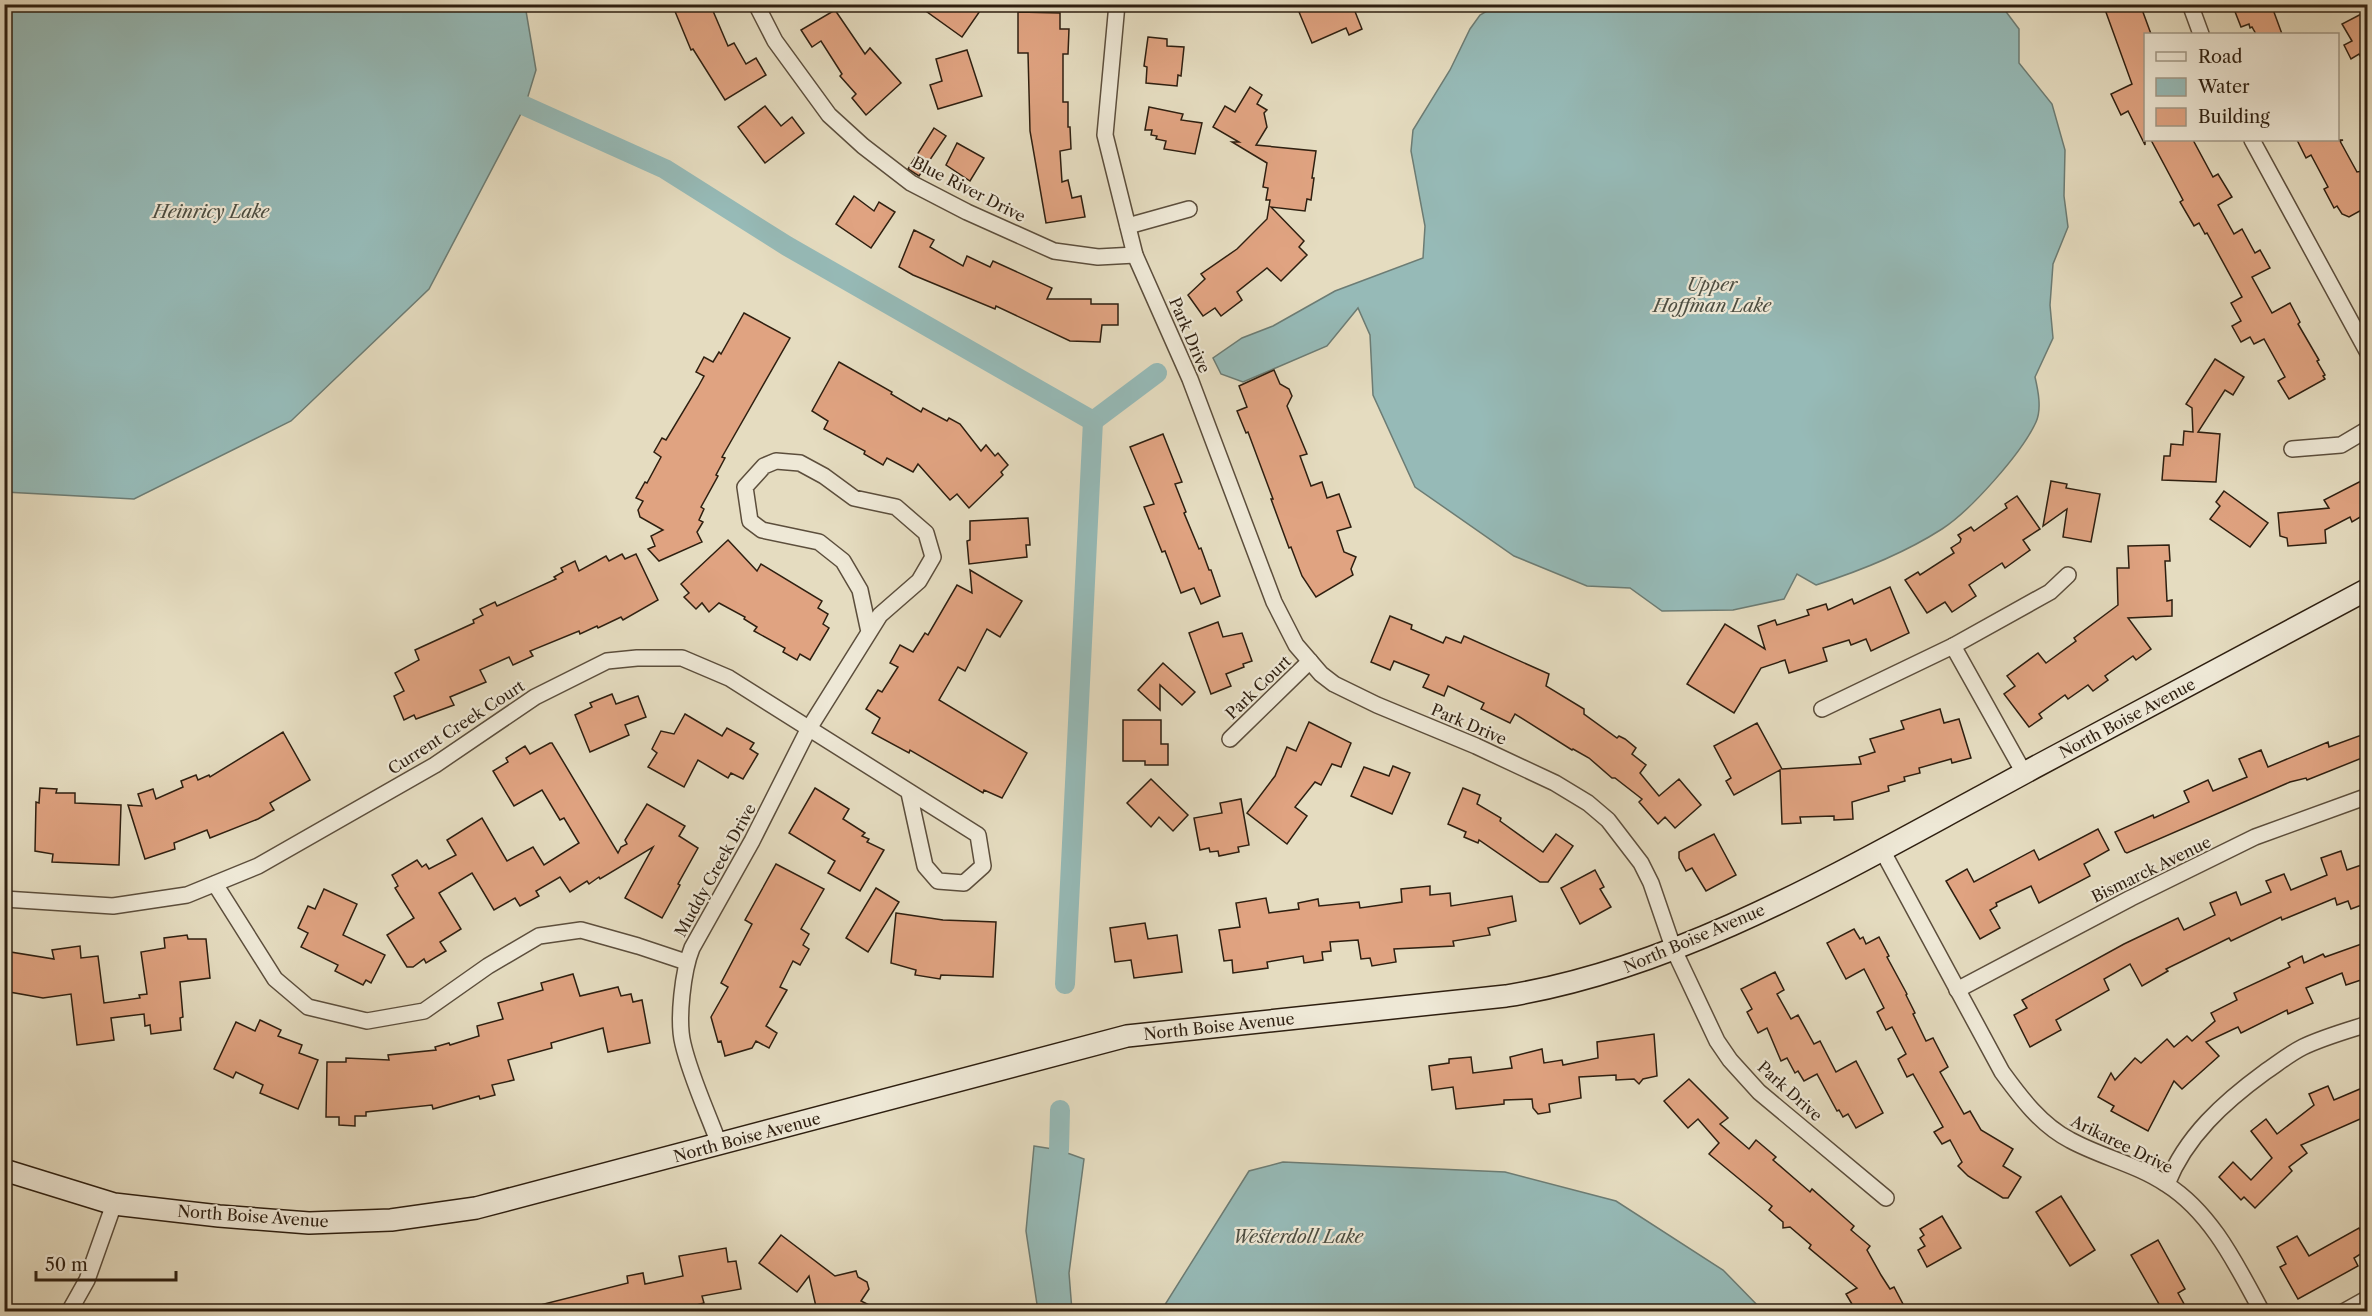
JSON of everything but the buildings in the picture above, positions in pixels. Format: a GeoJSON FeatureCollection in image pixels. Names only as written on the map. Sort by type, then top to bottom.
{"type":"FeatureCollection","features":[{"type":"Feature","properties":{"kind":"street","name":"Blue River Drive"},"geometry":{"type":"LineString","coordinates":[[756,4],[775,41],[828,115],[911,183],[967,212],[1054,251],[1098,257],[1135,255]]}},
{"type":"Feature","properties":{"kind":"street","name":"Park Drive"},"geometry":{"type":"LineString","coordinates":[[1117,4],[1105,135],[1135,255],[1190,380],[1277,611],[1296,645],[1334,684],[1555,783],[1588,803],[1608,820],[1641,863],[1651,883],[1674,950],[1718,1041],[1730,1060],[1759,1092],[1886,1198]]}},
{"type":"Feature","properties":{"kind":"street"},"geometry":{"type":"LineString","coordinates":[[2190,4],[2201,33]]}},
{"type":"Feature","properties":{"kind":"street"},"geometry":{"type":"LineString","coordinates":[[2253,141],[2367,353]]}},
{"type":"Feature","properties":{"kind":"street"},"geometry":{"type":"LineString","coordinates":[[1128,226],[1189,209]]}},
{"type":"Feature","properties":{"kind":"street"},"geometry":{"type":"LineString","coordinates":[[2292,449],[2341,445],[2367,429]]}},
{"type":"Feature","properties":{"kind":"street","name":"Muddy Creek Drive"},"geometry":{"type":"LineString","coordinates":[[718,1144],[682,1042],[682,988],[692,948],[753,840],[808,730],[880,615],[919,582],[933,557],[926,533],[896,507],[854,498],[824,476],[800,464],[776,461],[764,466],[745,487],[750,521],[762,530],[819,542],[843,561],[860,590],[869,632]]}},
{"type":"Feature","properties":{"kind":"street"},"geometry":{"type":"LineString","coordinates":[[1822,709],[1953,646],[2050,592],[2068,575]]}},
{"type":"Feature","properties":{"kind":"street","name":"North Boise Avenue"},"geometry":{"type":"LineString","coordinates":[[4,1170],[114,1204],[309,1223],[391,1220],[477,1208],[1128,1036],[1536,991],[1601,975],[1674,950],[1768,907],[1882,850],[2367,589]]}},
{"type":"Feature","properties":{"kind":"street"},"geometry":{"type":"LineString","coordinates":[[1953,646],[2024,773]]}},
{"type":"Feature","properties":{"kind":"street","name":"Current Creek Court"},"geometry":{"type":"LineString","coordinates":[[4,899],[113,906],[187,895],[215,884],[267,861],[435,765],[535,697],[607,661],[682,658],[729,678],[808,730],[978,835],[983,867],[964,884],[938,881],[925,866],[909,793]]}},
{"type":"Feature","properties":{"kind":"street","name":"Park Court"},"geometry":{"type":"LineString","coordinates":[[1230,739],[1310,661]]}},
{"type":"Feature","properties":{"kind":"street","name":"Bismarck Avenue"},"geometry":{"type":"LineString","coordinates":[[1957,990],[2111,908],[2255,837],[2367,796]]}},
{"type":"Feature","properties":{"kind":"street","name":"Arikaree Drive"},"geometry":{"type":"LineString","coordinates":[[1882,850],[2002,1072],[2042,1119],[2070,1140],[2122,1161],[2167,1184],[2180,1194],[2221,1240],[2262,1311]]}},
{"type":"Feature","properties":{"kind":"street"},"geometry":{"type":"LineString","coordinates":[[215,884],[275,980],[308,1007],[367,1021],[424,1011],[488,966],[539,936],[580,930],[687,962]]}},
{"type":"Feature","properties":{"kind":"street"},"geometry":{"type":"LineString","coordinates":[[2167,1184],[2175,1165],[2188,1146],[2224,1103],[2300,1048],[2367,1024]]}},
{"type":"Feature","properties":{"kind":"street"},"geometry":{"type":"LineString","coordinates":[[69,1311],[87,1280],[114,1204]]}},
{"type":"Feature","properties":{"kind":"street"},"geometry":{"type":"LineString","coordinates":[[2343,1311],[2367,1298]]}},
{"type":"Feature","properties":{"kind":"water","name":"Heinricy Lake"},"geometry":{"type":"Polygon","coordinates":[[[4,5],[525,5],[536,70],[525,106],[429,289],[291,421],[134,499],[5,492],[4,5]]]}},
{"type":"Feature","properties":{"kind":"water","name":"Upper Hoffman Lake"},"geometry":{"type":"Polygon","coordinates":[[[1497,5],[2001,5],[2019,29],[2019,63],[2052,104],[2065,150],[2064,196],[2068,227],[2053,264],[2050,305],[2053,338],[2035,377],[2039,405],[2038,417],[2029,435],[2007,465],[1954,521],[1897,554],[1816,585],[1797,574],[1784,599],[1733,610],[1662,611],[1630,588],[1587,586],[1514,556],[1415,487],[1373,395],[1370,335],[1358,308],[1327,346],[1243,382],[1221,374],[1213,358],[1242,338],[1273,326],[1335,291],[1423,258],[1425,226],[1411,151],[1413,130],[1450,70],[1470,29],[1480,15],[1497,5]]]}},
{"type":"Feature","properties":{"kind":"water"},"geometry":{"type":"Polygon","coordinates":[[[1034,1146],[1059,1150],[1084,1159],[1069,1273],[1072,1311],[1038,1311],[1026,1231],[1034,1146]]]}},
{"type":"Feature","properties":{"kind":"water","name":"Westerdoll Lake"},"geometry":{"type":"Polygon","coordinates":[[[1283,1162],[1505,1172],[1616,1201],[1723,1270],[1763,1311],[1161,1311],[1249,1171],[1283,1162]]]}},
{"type":"Feature","properties":{"kind":"waterway"},"geometry":{"type":"LineString","coordinates":[[525,106],[665,169],[787,246],[1093,421]]}},
{"type":"Feature","properties":{"kind":"waterway"},"geometry":{"type":"LineString","coordinates":[[1093,421],[1157,373]]}},
{"type":"Feature","properties":{"kind":"waterway"},"geometry":{"type":"LineString","coordinates":[[1065,984],[1093,421]]}},
{"type":"Feature","properties":{"kind":"waterway"},"geometry":{"type":"LineString","coordinates":[[1059,1150],[1060,1110]]}}]}
